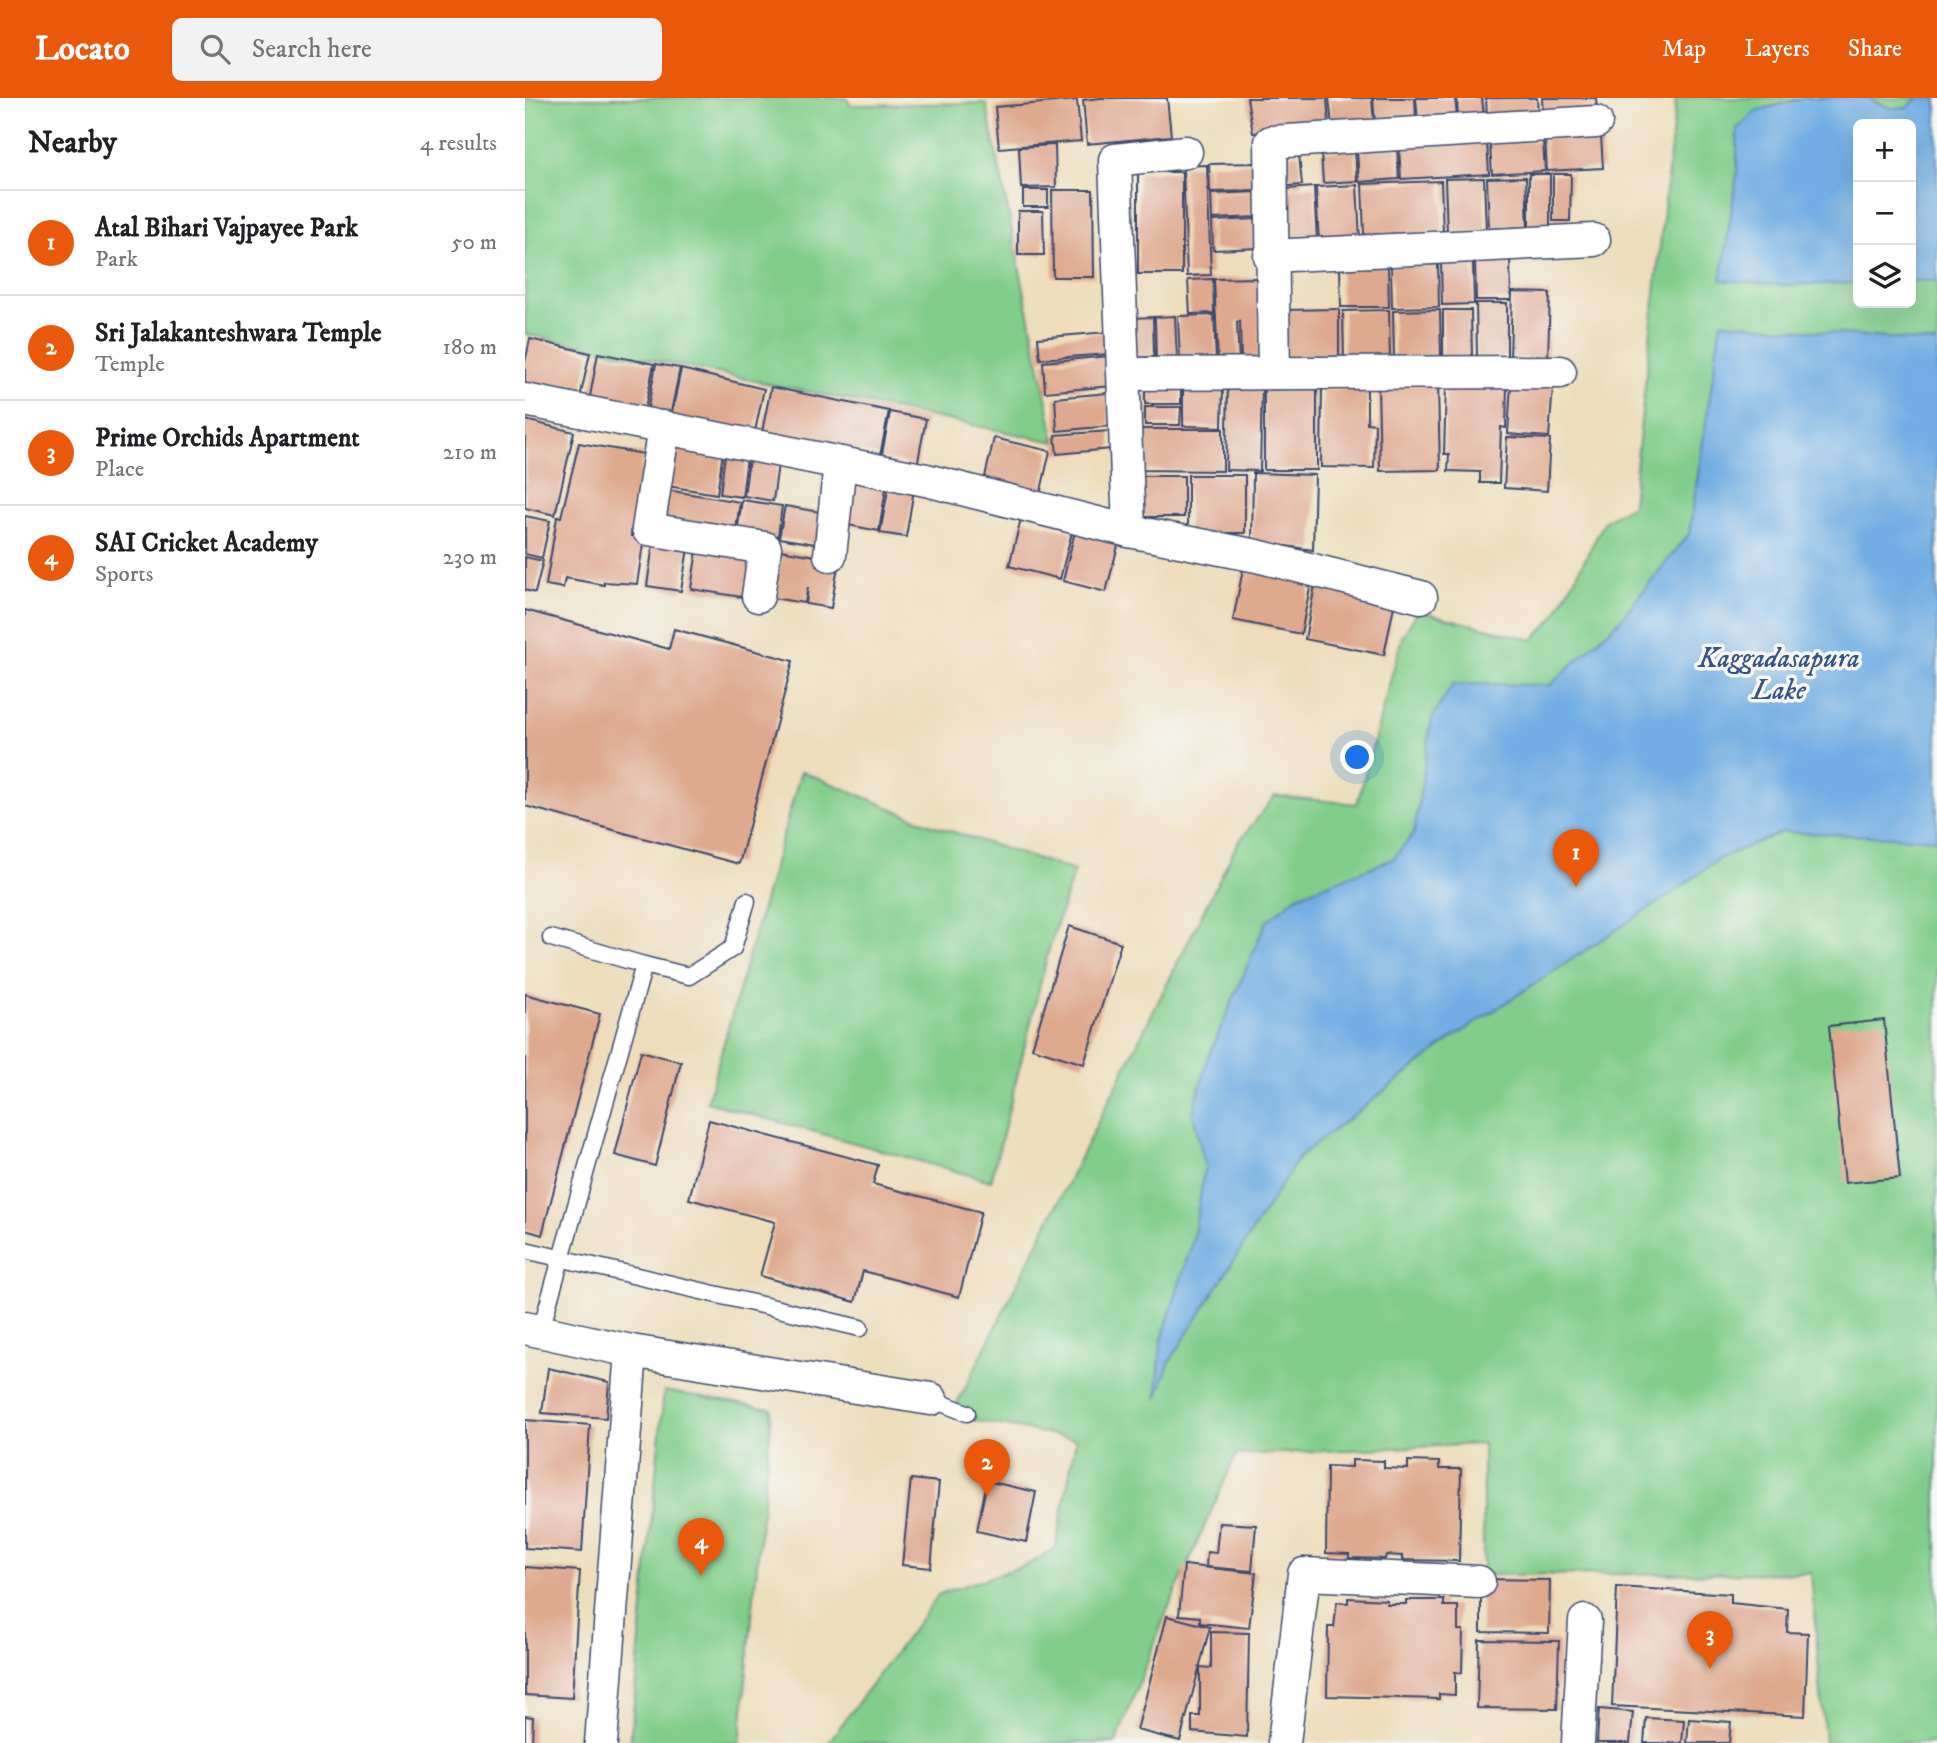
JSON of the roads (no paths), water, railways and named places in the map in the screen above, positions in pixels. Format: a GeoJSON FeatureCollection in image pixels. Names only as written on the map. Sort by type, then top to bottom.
{"type":"FeatureCollection","features":[{"type":"Feature","properties":{"kind":"street"},"geometry":{"type":"LineString","coordinates":[[1274,373],[1270,256],[1271,142],[1596,122]]}},
{"type":"Feature","properties":{"kind":"street"},"geometry":{"type":"LineString","coordinates":[[1129,531],[1115,160],[1186,152]]}},
{"type":"Feature","properties":{"kind":"street"},"geometry":{"type":"LineString","coordinates":[[1270,256],[1594,240]]}},
{"type":"Feature","properties":{"kind":"street"},"geometry":{"type":"LineString","coordinates":[[1124,374],[1560,372]]}},
{"type":"Feature","properties":{"kind":"street"},"geometry":{"type":"LineString","coordinates":[[525,400],[926,480],[1129,531],[1257,556],[1421,597]]}},
{"type":"Feature","properties":{"kind":"street"},"geometry":{"type":"LineString","coordinates":[[664,427],[648,529],[765,548],[758,596]]}},
{"type":"Feature","properties":{"kind":"street"},"geometry":{"type":"LineString","coordinates":[[830,555],[840,463]]}},
{"type":"Feature","properties":{"kind":"street"},"geometry":{"type":"LineString","coordinates":[[533,1331],[631,1351],[931,1399]]}},
{"type":"Feature","properties":{"kind":"street"},"geometry":{"type":"LineString","coordinates":[[601,1743],[631,1351]]}},
{"type":"Feature","properties":{"kind":"street"},"geometry":{"type":"LineString","coordinates":[[1284,1743],[1304,1574],[1478,1590]]}},
{"type":"Feature","properties":{"kind":"street"},"geometry":{"type":"LineString","coordinates":[[1578,1743],[1585,1621]]}},
{"type":"Feature","properties":{"kind":"lane"},"geometry":{"type":"LineString","coordinates":[[551,939],[689,976],[733,948],[747,901]]}},
{"type":"Feature","properties":{"kind":"lane"},"geometry":{"type":"LineString","coordinates":[[533,1331],[561,1258],[644,965]]}},
{"type":"Feature","properties":{"kind":"lane"},"geometry":{"type":"LineString","coordinates":[[525,1250],[860,1328]]}},
{"type":"Feature","properties":{"kind":"lane"},"geometry":{"type":"LineString","coordinates":[[931,1399],[967,1412]]}},
{"type":"Feature","properties":{"kind":"water"},"geometry":{"type":"Polygon","coordinates":[[[1803,98],[1867,98],[1890,108],[1907,108],[1918,98],[1937,98],[1937,281],[1916,281],[1916,119],[1853,119],[1853,283],[1782,285],[1721,280],[1737,174],[1737,129],[1756,111],[1803,98]]]}},
{"type":"Feature","properties":{"kind":"water","name":"Kaggadasapura Lake"},"geometry":{"type":"Polygon","coordinates":[[[1721,322],[1937,343],[1937,839],[1782,832],[1718,859],[1680,888],[1451,1039],[1299,1157],[1169,1363],[1157,1399],[1161,1342],[1193,1240],[1205,1166],[1193,1113],[1208,1058],[1266,922],[1297,896],[1393,859],[1414,833],[1432,718],[1453,684],[1550,685],[1618,622],[1689,534],[1721,322]]]}},
{"type":"Feature","properties":{"kind":"place","name":"Atal Bihari Vajpayee Park"},"geometry":{"type":"Point","coordinates":[1576,887]}},
{"type":"Feature","properties":{"kind":"place","name":"Sri Jalakanteshwara Temple"},"geometry":{"type":"Point","coordinates":[987,1497]}},
{"type":"Feature","properties":{"kind":"place","name":"SAI Cricket Academy"},"geometry":{"type":"Point","coordinates":[701,1576]}},
{"type":"Feature","properties":{"kind":"place","name":"Prime Orchids Apartment"},"geometry":{"type":"Point","coordinates":[1710,1669]}}]}
